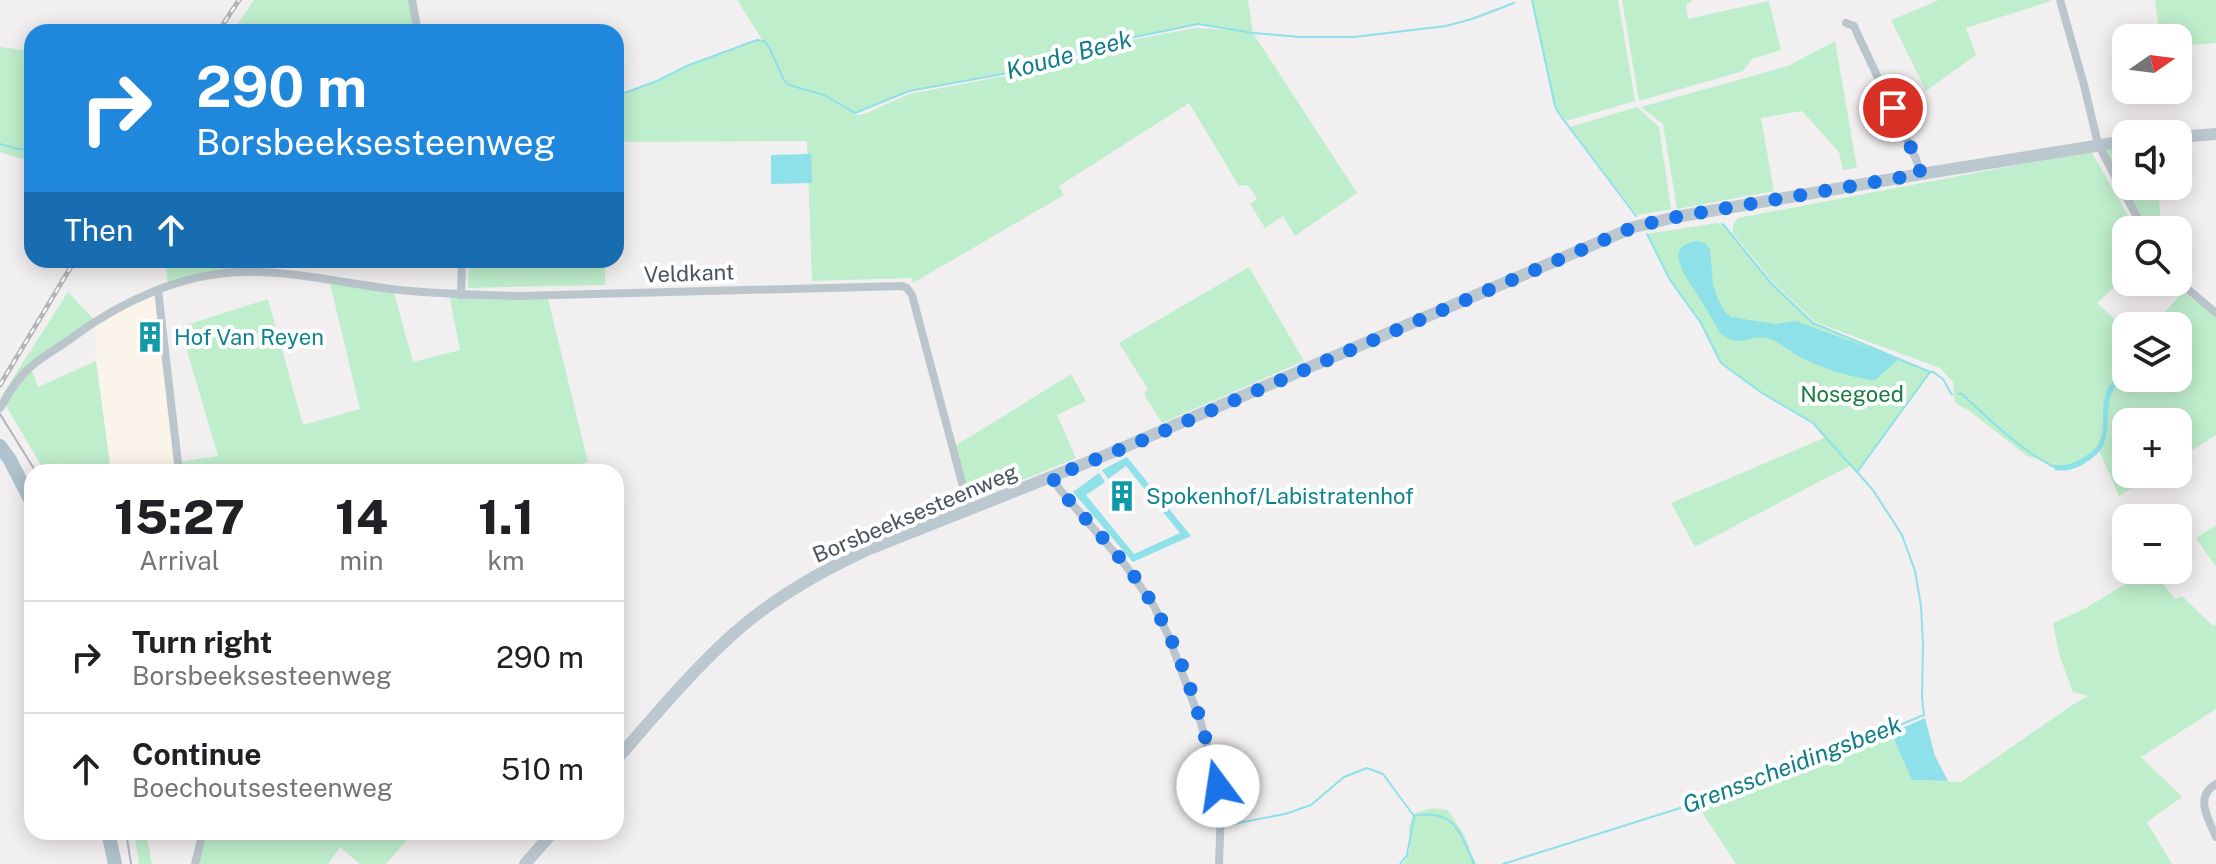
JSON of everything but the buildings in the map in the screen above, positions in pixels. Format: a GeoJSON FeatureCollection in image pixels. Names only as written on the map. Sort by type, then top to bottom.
{"type":"FeatureCollection","features":[{"type":"Feature","properties":{"kind":"main road"},"geometry":{"type":"LineString","coordinates":[[0,446],[24,489]]}},
{"type":"Feature","properties":{"kind":"main road"},"geometry":{"type":"LineString","coordinates":[[108,840],[112,864]]}},
{"type":"Feature","properties":{"kind":"street"},"geometry":{"type":"LineString","coordinates":[[412,0],[416,24]]}},
{"type":"Feature","properties":{"kind":"street"},"geometry":{"type":"LineString","coordinates":[[2060,0],[2098,144],[2137,216]]}},
{"type":"Feature","properties":{"kind":"street"},"geometry":{"type":"LineString","coordinates":[[1846,23],[1854,26],[1921,174]]}},
{"type":"Feature","properties":{"kind":"street"},"geometry":{"type":"LineString","coordinates":[[2192,136],[2216,134]]}},
{"type":"Feature","properties":{"kind":"street","name":"Borsbeeksesteenweg"},"geometry":{"type":"LineString","coordinates":[[624,751],[732,635],[767,607],[837,564],[1147,438],[1634,227],[2112,142]]}},
{"type":"Feature","properties":{"kind":"street"},"geometry":{"type":"LineString","coordinates":[[461,295],[462,268]]}},
{"type":"Feature","properties":{"kind":"street","name":"Veldkant"},"geometry":{"type":"LineString","coordinates":[[0,408],[21,376],[95,321],[158,290],[216,273],[247,271],[461,295],[902,286],[912,295],[969,509]]}},
{"type":"Feature","properties":{"kind":"street"},"geometry":{"type":"LineString","coordinates":[[158,290],[178,464]]}},
{"type":"Feature","properties":{"kind":"street"},"geometry":{"type":"LineString","coordinates":[[2192,293],[2216,313]]}},
{"type":"Feature","properties":{"kind":"street"},"geometry":{"type":"LineString","coordinates":[[1052,477],[1135,578],[1154,606],[1168,635],[1201,723],[1218,786],[1221,809],[1219,864]]}},
{"type":"Feature","properties":{"kind":"street"},"geometry":{"type":"LineString","coordinates":[[2216,784],[2204,795],[2203,804],[2216,837]]}},
{"type":"Feature","properties":{"kind":"street"},"geometry":{"type":"LineString","coordinates":[[195,864],[201,840]]}},
{"type":"Feature","properties":{"kind":"street"},"geometry":{"type":"LineString","coordinates":[[525,864],[546,840]]}},
{"type":"Feature","properties":{"kind":"shaded area"},"geometry":{"type":"Polygon","coordinates":[[[158,290],[178,464],[110,464],[96,361],[95,321],[158,290]]]}},
{"type":"Feature","properties":{"kind":"green space"},"geometry":{"type":"Polygon","coordinates":[[[254,0],[412,0],[416,24],[238,24],[254,0]]]}},
{"type":"Feature","properties":{"kind":"green space"},"geometry":{"type":"Polygon","coordinates":[[[737,0],[1248,0],[1253,33],[1357,193],[1295,236],[1283,216],[1265,228],[1250,204],[1257,199],[1248,185],[1239,186],[1189,103],[1059,186],[1064,195],[913,283],[912,278],[812,281],[807,141],[624,142],[624,93],[757,40],[763,41],[737,0]],[[1198,24],[1120,40],[1031,69],[909,91],[854,115],[865,114],[909,94],[1032,71],[1078,59],[1121,42],[1196,28],[1231,30],[1198,24]]]}},
{"type":"Feature","properties":{"kind":"green space"},"geometry":{"type":"Polygon","coordinates":[[[1532,0],[1618,0],[1635,101],[1566,121],[1555,106],[1532,0]]]}},
{"type":"Feature","properties":{"kind":"green space"},"geometry":{"type":"Polygon","coordinates":[[[1622,0],[1693,0],[1686,5],[1688,19],[1769,1],[1781,50],[1752,59],[1743,71],[1639,101],[1622,0]]]}},
{"type":"Feature","properties":{"kind":"green space"},"geometry":{"type":"Polygon","coordinates":[[[1939,0],[2051,1],[1966,28],[1976,55],[1926,91],[1891,20],[1939,0]]]}},
{"type":"Feature","properties":{"kind":"green space"},"geometry":{"type":"Polygon","coordinates":[[[2155,0],[2216,0],[2216,43],[2192,45],[2192,24],[2158,24],[2155,0]]]}},
{"type":"Feature","properties":{"kind":"green space"},"geometry":{"type":"Polygon","coordinates":[[[1835,41],[1857,168],[1843,170],[1839,152],[1802,111],[1761,118],[1774,191],[1677,209],[1663,124],[1641,107],[1788,66],[1835,41]]]}},
{"type":"Feature","properties":{"kind":"green space"},"geometry":{"type":"Polygon","coordinates":[[[0,47],[24,50],[24,159],[0,152],[0,47]]]}},
{"type":"Feature","properties":{"kind":"green space"},"geometry":{"type":"Polygon","coordinates":[[[1637,107],[1659,127],[1671,209],[1637,215],[1570,127],[1637,107]]]}},
{"type":"Feature","properties":{"kind":"green space"},"geometry":{"type":"Polygon","coordinates":[[[2112,148],[2112,168],[2105,156],[2107,149],[2112,148]]]}},
{"type":"Feature","properties":{"kind":"green space"},"geometry":{"type":"Polygon","coordinates":[[[2091,151],[2112,188],[2112,200],[2119,200],[2128,216],[2112,216],[2112,289],[2097,303],[2112,316],[2112,392],[2192,392],[2192,312],[2165,312],[2179,296],[2188,296],[2216,316],[2216,435],[2192,450],[2192,408],[2112,408],[2112,480],[2099,450],[2076,466],[2056,468],[2027,456],[1956,404],[1953,382],[1940,368],[1815,322],[1772,281],[1733,233],[1733,225],[1738,218],[2091,151]]]}},
{"type":"Feature","properties":{"kind":"green space"},"geometry":{"type":"Polygon","coordinates":[[[2130,200],[2159,200],[2160,216],[2139,216],[2130,200]]]}},
{"type":"Feature","properties":{"kind":"green space","name":"Nosegoed"},"geometry":{"type":"Polygon","coordinates":[[[1723,224],[1771,283],[1813,323],[1930,372],[1858,472],[1851,465],[1695,547],[1671,503],[1824,438],[1813,423],[1762,393],[1721,363],[1701,323],[1670,280],[1647,234],[1723,224]]]}},
{"type":"Feature","properties":{"kind":"green space"},"geometry":{"type":"Polygon","coordinates":[[[1249,267],[1304,361],[1162,423],[1144,394],[1148,389],[1119,343],[1249,267]]]}},
{"type":"Feature","properties":{"kind":"green space"},"geometry":{"type":"Polygon","coordinates":[[[166,268],[264,268],[266,273],[246,271],[168,286],[166,268]]]}},
{"type":"Feature","properties":{"kind":"green space"},"geometry":{"type":"Polygon","coordinates":[[[469,268],[605,268],[605,285],[468,288],[469,268]]]}},
{"type":"Feature","properties":{"kind":"green space"},"geometry":{"type":"Polygon","coordinates":[[[329,279],[393,289],[413,362],[460,350],[449,294],[547,295],[588,462],[178,464],[218,456],[180,327],[268,299],[303,425],[360,409],[329,279]]]}},
{"type":"Feature","properties":{"kind":"green space"},"geometry":{"type":"Polygon","coordinates":[[[68,292],[95,321],[31,368],[38,387],[96,361],[110,464],[40,464],[1,397],[68,292]]]}},
{"type":"Feature","properties":{"kind":"green space"},"geometry":{"type":"Polygon","coordinates":[[[1071,374],[1086,401],[1057,415],[1076,458],[974,500],[969,497],[955,446],[1071,374]]]}},
{"type":"Feature","properties":{"kind":"green space"},"geometry":{"type":"Polygon","coordinates":[[[2116,488],[2132,488],[2119,496],[2116,488]]]}},
{"type":"Feature","properties":{"kind":"green space"},"geometry":{"type":"Polygon","coordinates":[[[2216,525],[2216,567],[2196,538],[2216,525]]]}},
{"type":"Feature","properties":{"kind":"green space"},"geometry":{"type":"Polygon","coordinates":[[[2125,584],[2163,584],[2175,599],[2182,596],[2213,626],[2216,624],[2216,709],[2141,757],[2182,797],[2147,822],[2172,864],[1736,864],[1696,803],[1889,729],[1912,780],[1961,782],[2088,696],[2073,692],[2059,654],[2053,623],[2086,608],[2125,584]]]}},
{"type":"Feature","properties":{"kind":"green space"},"geometry":{"type":"Polygon","coordinates":[[[1434,808],[1448,810],[1464,835],[1476,864],[1403,864],[1410,851],[1409,827],[1414,813],[1434,808]]]}},
{"type":"Feature","properties":{"kind":"green space"},"geometry":{"type":"Polygon","coordinates":[[[135,840],[148,840],[152,864],[139,864],[135,840]]]}},
{"type":"Feature","properties":{"kind":"green space"},"geometry":{"type":"Polygon","coordinates":[[[201,840],[407,840],[386,864],[360,864],[340,847],[328,864],[195,864],[201,840]]]}},
{"type":"Feature","properties":{"kind":"water"},"geometry":{"type":"Polygon","coordinates":[[[811,154],[812,183],[771,184],[771,155],[811,154]]]}},
{"type":"Feature","properties":{"kind":"water"},"geometry":{"type":"Polygon","coordinates":[[[1698,241],[1710,249],[1713,285],[1725,312],[1731,317],[1775,324],[1796,321],[1896,358],[1897,361],[1871,380],[1817,365],[1767,338],[1739,341],[1727,338],[1720,333],[1680,263],[1681,249],[1698,241]]]}},
{"type":"Feature","properties":{"kind":"water"},"geometry":{"type":"Polygon","coordinates":[[[2112,383],[2102,449],[2078,467],[2055,470],[2054,465],[2077,461],[2098,445],[2108,388],[2112,383]]]}},
{"type":"Feature","properties":{"kind":"water"},"geometry":{"type":"Polygon","coordinates":[[[1127,457],[1191,536],[1133,562],[1073,492],[1099,473],[1105,482],[1086,495],[1134,554],[1180,533],[1126,466],[1108,479],[1102,470],[1127,457]]]}},
{"type":"Feature","properties":{"kind":"water"},"geometry":{"type":"Polygon","coordinates":[[[1925,718],[1935,756],[1948,781],[1912,780],[1891,733],[1925,718]]]}},
{"type":"Feature","properties":{"kind":"waterway"},"geometry":{"type":"LineString","coordinates":[[1532,0],[1555,106],[1636,216]]}},
{"type":"Feature","properties":{"kind":"waterway","name":"Koude Beek"},"geometry":{"type":"LineString","coordinates":[[624,93],[757,40],[764,41],[769,47],[789,85],[824,95],[855,113],[909,91],[1031,69],[1120,40],[1198,24],[1253,33],[1354,37],[1446,26],[1514,3]]}},
{"type":"Feature","properties":{"kind":"waterway","name":"Koude Beek"},"geometry":{"type":"LineString","coordinates":[[0,144],[24,149]]}},
{"type":"Feature","properties":{"kind":"waterway"},"geometry":{"type":"LineString","coordinates":[[1723,224],[1771,283],[1813,323],[1930,372]]}},
{"type":"Feature","properties":{"kind":"waterway","name":"Grensscheidingsbeek"},"geometry":{"type":"LineString","coordinates":[[1503,864],[1696,803],[1812,761],[1924,715],[1921,606],[1915,571],[1902,535],[1873,490],[1813,423],[1762,393],[1721,363],[1701,323],[1670,280],[1647,234]]}},
{"type":"Feature","properties":{"kind":"waterway"},"geometry":{"type":"LineString","coordinates":[[1858,471],[1930,372],[1943,379],[1952,395]]}},
{"type":"Feature","properties":{"kind":"waterway"},"geometry":{"type":"LineString","coordinates":[[1958,394],[1962,394],[2017,443],[2054,467]]}},
{"type":"Feature","properties":{"kind":"waterway"},"geometry":{"type":"LineString","coordinates":[[1233,824],[1285,814],[1311,805],[1344,777],[1367,768],[1383,774],[1414,816]]}},
{"type":"Feature","properties":{"kind":"waterway","name":"Grensscheidingsbeek"},"geometry":{"type":"LineString","coordinates":[[1415,816],[1428,814],[1448,819],[1460,833],[1474,864]]}},
{"type":"Feature","properties":{"kind":"waterway"},"geometry":{"type":"LineString","coordinates":[[1400,864],[1407,855],[1414,817]]}},
{"type":"Feature","properties":{"kind":"tram line"},"geometry":{"type":"LineString","coordinates":[[0,414],[31,464]]}},
{"type":"Feature","properties":{"kind":"tram line"},"geometry":{"type":"LineString","coordinates":[[127,840],[131,864]]}},
{"type":"Feature","properties":{"kind":"railway"},"geometry":{"type":"LineString","coordinates":[[223,24],[239,0]]}},
{"type":"Feature","properties":{"kind":"railway"},"geometry":{"type":"LineString","coordinates":[[0,385],[70,268]]}},
{"type":"Feature","properties":{"kind":"place","name":"Hof Van Reyen"},"geometry":{"type":"Point","coordinates":[150,337]}},
{"type":"Feature","properties":{"kind":"place","name":"Spokenhof/Labistratenhof"},"geometry":{"type":"Point","coordinates":[1122,496]}},
{"type":"Feature","properties":{"kind":"route"},"geometry":{"type":"LineString","coordinates":[[1218,786],[1183,671],[1154,606],[1126,566],[1052,477],[1634,227],[1921,174],[1893,108]]}}]}
